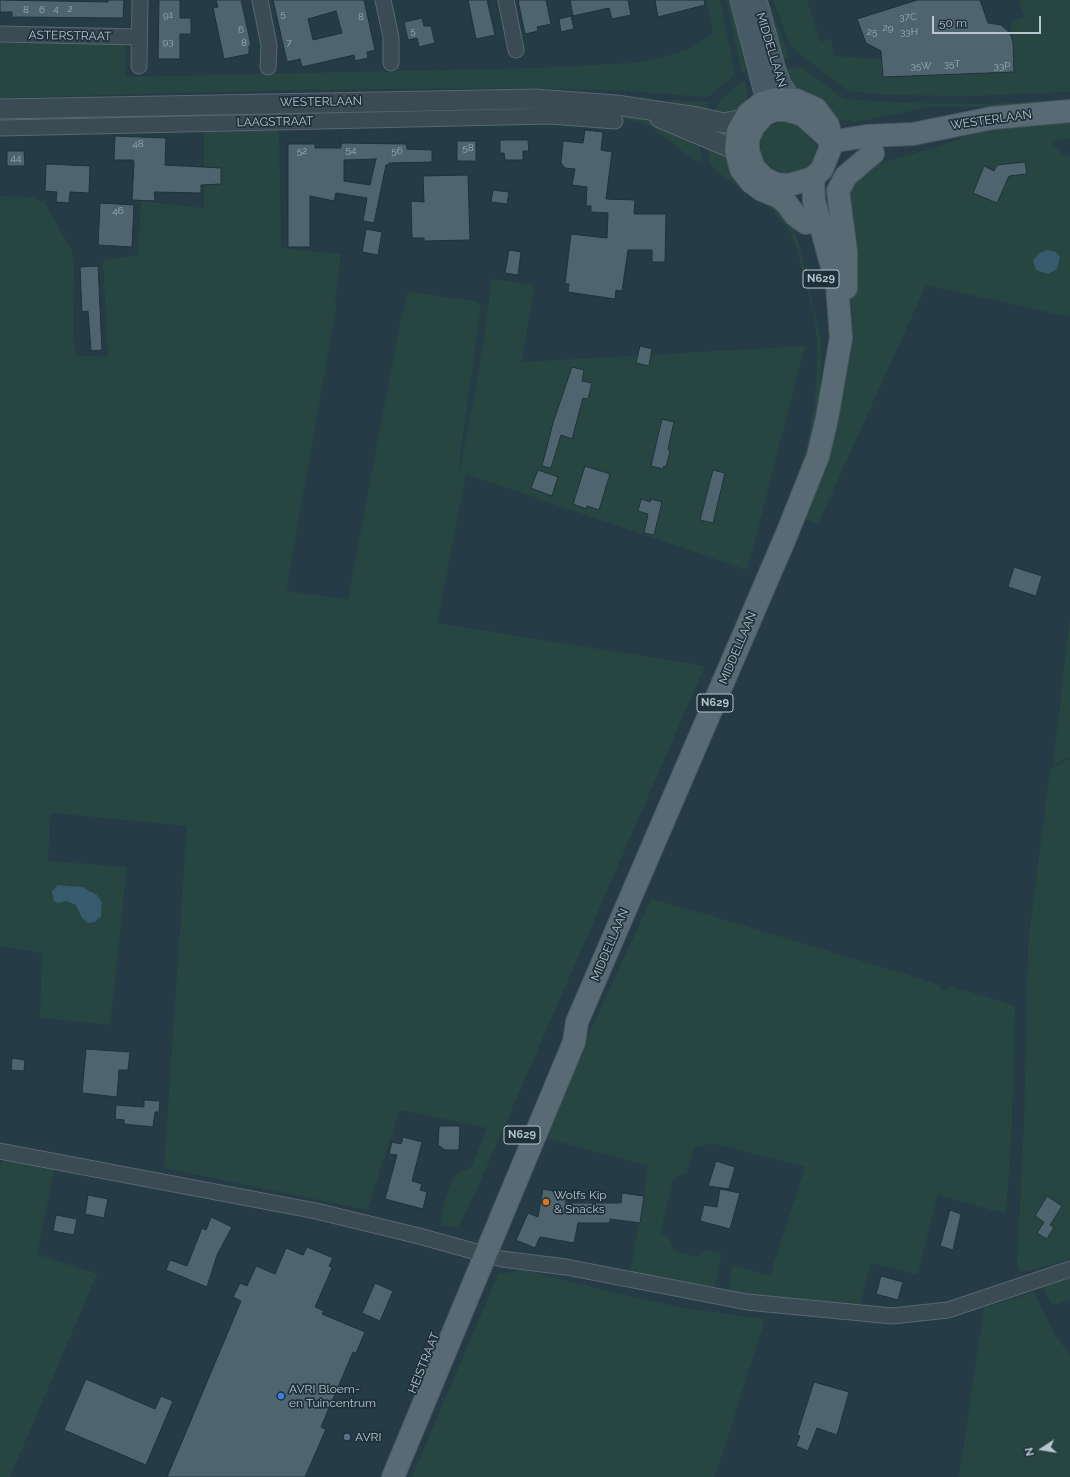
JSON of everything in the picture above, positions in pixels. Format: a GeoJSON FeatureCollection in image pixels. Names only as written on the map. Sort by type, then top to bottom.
{"type":"FeatureCollection","features":[{"type":"Feature","properties":{"kind":"main road","name":"MIDDELLAAN"},"geometry":{"type":"LineString","coordinates":[[742,0],[756,61],[757,111]]}},
{"type":"Feature","properties":{"kind":"main road","name":"MIDDELLAAN"},"geometry":{"type":"LineString","coordinates":[[756,0],[774,68],[780,84],[789,98]]}},
{"type":"Feature","properties":{"kind":"main road"},"geometry":{"type":"LineString","coordinates":[[789,98],[810,105],[820,114],[829,132],[830,149],[820,170],[795,185],[781,191],[764,178],[743,154],[750,132],[757,121],[757,111],[789,98]]}},
{"type":"Feature","properties":{"kind":"main road"},"geometry":{"type":"LineString","coordinates":[[757,111],[780,110],[798,112],[807,118],[821,134],[829,132]]}},
{"type":"Feature","properties":{"kind":"main road","name":"WESTERLAAN"},"geometry":{"type":"LineString","coordinates":[[820,170],[838,158],[873,153],[913,134],[982,119],[1070,112]]}},
{"type":"Feature","properties":{"kind":"main road","name":"WESTERLAAN"},"geometry":{"type":"LineString","coordinates":[[829,132],[873,126],[913,134]]}},
{"type":"Feature","properties":{"kind":"main road"},"geometry":{"type":"LineString","coordinates":[[840,313],[847,275],[838,191],[846,176],[873,153]]}},
{"type":"Feature","properties":{"kind":"main road","name":"MIDDELLAAN"},"geometry":{"type":"LineString","coordinates":[[478,1252],[563,1038],[577,1022],[802,498],[823,436],[841,338],[837,285],[814,201],[820,170]]}},
{"type":"Feature","properties":{"kind":"main road","name":"MIDDELLAAN"},"geometry":{"type":"LineString","coordinates":[[781,191],[796,195],[806,222],[821,278],[826,308],[827,337],[833,377]]}},
{"type":"Feature","properties":{"kind":"main road","name":"HEISTRAAT"},"geometry":{"type":"LineString","coordinates":[[379,1477],[478,1252]]}},
{"type":"Feature","properties":{"kind":"main road","name":"HEISTRAAT"},"geometry":{"type":"LineString","coordinates":[[393,1477],[478,1252]]}},
{"type":"Feature","properties":{"kind":"street"},"geometry":{"type":"LineString","coordinates":[[139,66],[140,0]]}},
{"type":"Feature","properties":{"kind":"street"},"geometry":{"type":"LineString","coordinates":[[260,0],[269,45],[268,67]]}},
{"type":"Feature","properties":{"kind":"street"},"geometry":{"type":"LineString","coordinates":[[383,0],[391,37],[391,63]]}},
{"type":"Feature","properties":{"kind":"street"},"geometry":{"type":"LineString","coordinates":[[506,0],[516,50]]}},
{"type":"Feature","properties":{"kind":"street","name":"ASTERSTRAAT"},"geometry":{"type":"LineString","coordinates":[[0,34],[139,37]]}},
{"type":"Feature","properties":{"kind":"street","name":"WESTERLAAN"},"geometry":{"type":"LineString","coordinates":[[0,109],[551,108],[616,105],[697,117],[724,123],[757,111]]}},
{"type":"Feature","properties":{"kind":"street","name":"LAAGSTRAAT"},"geometry":{"type":"LineString","coordinates":[[0,128],[551,108],[615,121]]}},
{"type":"Feature","properties":{"kind":"street","name":"WESTERLAAN"},"geometry":{"type":"LineString","coordinates":[[642,109],[743,154]]}},
{"type":"Feature","properties":{"kind":"street"},"geometry":{"type":"LineString","coordinates":[[0,1151],[316,1211],[502,1259],[566,1267],[747,1302],[892,1316],[948,1310],[1070,1269]]}},
{"type":"Feature","properties":{"kind":"green space"},"geometry":{"type":"Polygon","coordinates":[[[706,0],[720,0],[735,75],[711,95],[705,97],[627,91],[524,88],[293,90],[0,98],[0,43],[126,44],[125,77],[532,68],[633,63],[663,57],[689,49],[712,34],[712,25],[706,0]]]}},
{"type":"Feature","properties":{"kind":"green space"},"geometry":{"type":"Polygon","coordinates":[[[726,0],[731,0],[746,71],[742,72],[726,0]]]}},
{"type":"Feature","properties":{"kind":"green space"},"geometry":{"type":"Polygon","coordinates":[[[761,0],[768,0],[788,54],[788,58],[785,61],[778,62],[761,0]]]}},
{"type":"Feature","properties":{"kind":"green space"},"geometry":{"type":"Polygon","coordinates":[[[773,0],[807,0],[820,42],[831,39],[834,56],[882,59],[883,77],[1014,72],[1011,22],[1024,17],[1019,0],[1070,0],[1070,92],[973,96],[887,95],[848,91],[791,47],[773,0]]]}},
{"type":"Feature","properties":{"kind":"green space"},"geometry":{"type":"Polygon","coordinates":[[[792,67],[803,68],[844,99],[907,103],[990,104],[1070,99],[1070,103],[992,107],[930,107],[852,123],[851,120],[840,120],[790,84],[783,69],[792,67]]]}},
{"type":"Feature","properties":{"kind":"green space"},"geometry":{"type":"Polygon","coordinates":[[[745,79],[748,93],[746,102],[737,111],[725,113],[714,112],[720,100],[745,79]]]}},
{"type":"Feature","properties":{"kind":"green space"},"geometry":{"type":"Polygon","coordinates":[[[671,100],[708,102],[706,114],[671,104],[671,100]]]}},
{"type":"Feature","properties":{"kind":"green space"},"geometry":{"type":"Polygon","coordinates":[[[618,114],[660,124],[700,142],[701,163],[687,155],[649,125],[617,118],[618,114]]]}},
{"type":"Feature","properties":{"kind":"green space"},"geometry":{"type":"Polygon","coordinates":[[[1070,121],[1070,139],[1051,142],[1062,154],[1070,156],[1070,317],[926,285],[818,524],[804,519],[823,474],[832,445],[838,423],[852,346],[851,235],[846,199],[851,185],[865,173],[875,169],[874,165],[939,146],[986,129],[1070,121]]]}},
{"type":"Feature","properties":{"kind":"green space"},"geometry":{"type":"Polygon","coordinates":[[[780,122],[788,122],[796,125],[817,146],[813,159],[807,166],[799,171],[790,173],[777,170],[767,163],[761,154],[760,143],[763,135],[768,128],[780,122]]]}},
{"type":"Feature","properties":{"kind":"green space"},"geometry":{"type":"Polygon","coordinates":[[[269,129],[279,132],[281,248],[341,254],[335,301],[336,308],[286,591],[348,599],[401,318],[408,292],[475,301],[481,305],[460,457],[460,471],[480,365],[492,279],[534,285],[522,362],[805,346],[747,570],[466,474],[437,623],[705,666],[484,1173],[464,1216],[457,1227],[441,1225],[443,1208],[451,1183],[457,1173],[471,1168],[487,1128],[400,1110],[367,1210],[164,1168],[187,826],[52,813],[50,815],[48,861],[127,867],[110,1025],[40,1018],[42,953],[0,946],[0,196],[32,197],[45,203],[72,251],[74,275],[73,330],[75,355],[108,357],[103,260],[138,255],[141,201],[204,208],[204,130],[269,129]],[[58,885],[58,903],[66,901],[76,905],[79,909],[97,921],[102,910],[102,902],[89,890],[70,885],[58,885]]]}},
{"type":"Feature","properties":{"kind":"green space"},"geometry":{"type":"Polygon","coordinates":[[[708,147],[723,155],[787,219],[790,226],[793,226],[801,252],[821,341],[822,360],[818,406],[809,447],[797,486],[757,582],[753,581],[791,493],[807,446],[815,401],[818,342],[812,308],[796,246],[789,230],[772,210],[716,171],[710,163],[708,147]]]}},
{"type":"Feature","properties":{"kind":"green space"},"geometry":{"type":"Polygon","coordinates":[[[1070,617],[1070,757],[1053,765],[1070,617]]]}},
{"type":"Feature","properties":{"kind":"green space"},"geometry":{"type":"Polygon","coordinates":[[[1070,759],[1070,1259],[1029,1271],[1020,1271],[1017,1265],[1024,1126],[1028,943],[1050,769],[1070,759]]]}},
{"type":"Feature","properties":{"kind":"green space"},"geometry":{"type":"Polygon","coordinates":[[[651,899],[934,983],[940,986],[943,991],[951,986],[1015,1006],[1012,1122],[1006,1214],[938,1195],[917,1275],[871,1263],[859,1307],[733,1293],[729,1290],[733,1265],[770,1276],[805,1167],[711,1143],[694,1148],[687,1173],[673,1178],[661,1232],[663,1235],[669,1237],[673,1250],[697,1257],[707,1250],[722,1254],[714,1288],[630,1275],[648,1166],[545,1138],[582,1049],[651,899]]]}},
{"type":"Feature","properties":{"kind":"green space"},"geometry":{"type":"Polygon","coordinates":[[[3,1160],[54,1170],[37,1254],[97,1274],[10,1477],[0,1477],[0,1167],[3,1160]]]}},
{"type":"Feature","properties":{"kind":"green space"},"geometry":{"type":"Polygon","coordinates":[[[524,1270],[607,1291],[684,1308],[765,1319],[715,1477],[412,1477],[498,1274],[524,1270]]]}},
{"type":"Feature","properties":{"kind":"green space"},"geometry":{"type":"Polygon","coordinates":[[[1070,1277],[1070,1300],[1057,1304],[1051,1303],[1041,1285],[1070,1277]]]}},
{"type":"Feature","properties":{"kind":"green space"},"geometry":{"type":"Polygon","coordinates":[[[1034,1292],[1055,1335],[1070,1355],[1070,1477],[959,1477],[984,1308],[1034,1292]]]}},
{"type":"Feature","properties":{"kind":"water"},"geometry":{"type":"Polygon","coordinates":[[[1048,250],[1056,252],[1060,257],[1057,269],[1048,274],[1036,270],[1033,261],[1039,253],[1048,250]]]}},
{"type":"Feature","properties":{"kind":"water"},"geometry":{"type":"Polygon","coordinates":[[[58,885],[82,887],[97,895],[102,902],[101,916],[95,922],[88,923],[82,918],[76,905],[66,901],[58,903],[54,901],[52,891],[58,885]]]}},
{"type":"Feature","properties":{"kind":"building"},"geometry":{"type":"Polygon","coordinates":[[[0,0],[108,2],[108,0],[124,0],[123,18],[12,17],[12,12],[0,12],[0,0]]]}},
{"type":"Feature","properties":{"kind":"building"},"geometry":{"type":"Polygon","coordinates":[[[159,0],[180,0],[180,18],[191,18],[191,34],[180,34],[180,59],[158,59],[159,0]]]}},
{"type":"Feature","properties":{"kind":"building"},"geometry":{"type":"Polygon","coordinates":[[[216,0],[241,0],[251,45],[249,46],[249,54],[224,59],[213,8],[218,7],[216,0]]]}},
{"type":"Feature","properties":{"kind":"building"},"geometry":{"type":"Polygon","coordinates":[[[273,0],[364,0],[375,50],[367,52],[368,58],[355,61],[354,55],[302,67],[300,59],[287,62],[273,0]],[[336,11],[308,19],[313,40],[342,33],[336,11]]]}},
{"type":"Feature","properties":{"kind":"building"},"geometry":{"type":"Polygon","coordinates":[[[468,0],[487,0],[495,35],[476,39],[468,0]]]}},
{"type":"Feature","properties":{"kind":"building"},"geometry":{"type":"Polygon","coordinates":[[[518,0],[546,0],[551,24],[537,27],[538,31],[525,34],[518,0]]]}},
{"type":"Feature","properties":{"kind":"building"},"geometry":{"type":"Polygon","coordinates":[[[570,0],[628,0],[631,15],[612,19],[609,8],[573,16],[570,0]]]}},
{"type":"Feature","properties":{"kind":"building"},"geometry":{"type":"Polygon","coordinates":[[[655,0],[704,0],[705,5],[658,17],[655,0]]]}},
{"type":"Feature","properties":{"kind":"building"},"geometry":{"type":"Polygon","coordinates":[[[917,0],[980,0],[988,23],[1001,25],[1010,33],[1013,42],[1014,72],[883,77],[881,51],[866,43],[857,19],[917,0]]]}},
{"type":"Feature","properties":{"kind":"building"},"geometry":{"type":"Polygon","coordinates":[[[571,16],[574,29],[561,32],[559,19],[571,16]]]}},
{"type":"Feature","properties":{"kind":"building"},"geometry":{"type":"Polygon","coordinates":[[[422,18],[424,26],[431,26],[435,43],[419,47],[417,38],[408,40],[404,22],[422,18]]]}},
{"type":"Feature","properties":{"kind":"building"},"geometry":{"type":"Polygon","coordinates":[[[585,130],[603,132],[601,150],[612,152],[606,199],[635,200],[634,214],[666,214],[665,262],[652,262],[652,250],[628,250],[622,291],[616,290],[615,299],[568,292],[569,284],[565,284],[571,234],[607,238],[608,213],[591,212],[591,206],[586,206],[587,187],[572,185],[575,169],[565,168],[561,163],[563,141],[583,143],[585,130]]]}},
{"type":"Feature","properties":{"kind":"building"},"geometry":{"type":"Polygon","coordinates":[[[115,136],[166,138],[165,165],[221,168],[221,184],[201,185],[201,193],[154,192],[155,201],[132,200],[133,160],[114,160],[115,136]]]}},
{"type":"Feature","properties":{"kind":"building"},"geometry":{"type":"Polygon","coordinates":[[[500,140],[528,140],[529,151],[523,151],[523,160],[505,160],[504,153],[500,153],[500,140]]]}},
{"type":"Feature","properties":{"kind":"building"},"geometry":{"type":"Polygon","coordinates":[[[457,141],[476,141],[476,161],[457,161],[457,141]]]}},
{"type":"Feature","properties":{"kind":"building"},"geometry":{"type":"Polygon","coordinates":[[[341,143],[406,144],[407,149],[432,150],[432,162],[389,163],[386,165],[374,223],[363,221],[367,198],[336,193],[334,201],[310,196],[310,247],[288,247],[288,144],[315,144],[315,148],[341,148],[341,143]],[[376,159],[344,160],[344,181],[370,185],[376,159]]]}},
{"type":"Feature","properties":{"kind":"building"},"geometry":{"type":"Polygon","coordinates":[[[7,151],[24,151],[25,166],[7,166],[7,151]]]}},
{"type":"Feature","properties":{"kind":"building"},"geometry":{"type":"Polygon","coordinates":[[[1025,162],[1027,174],[1009,176],[997,203],[973,193],[984,166],[994,171],[997,165],[1025,162]]]}},
{"type":"Feature","properties":{"kind":"building"},"geometry":{"type":"Polygon","coordinates":[[[46,164],[90,166],[89,193],[70,192],[69,203],[56,202],[57,192],[45,191],[46,164]]]}},
{"type":"Feature","properties":{"kind":"building"},"geometry":{"type":"Polygon","coordinates":[[[468,175],[470,240],[424,241],[424,238],[412,238],[411,201],[424,202],[423,176],[468,175]]]}},
{"type":"Feature","properties":{"kind":"building"},"geometry":{"type":"Polygon","coordinates":[[[493,190],[509,192],[507,204],[491,202],[493,190]]]}},
{"type":"Feature","properties":{"kind":"building"},"geometry":{"type":"Polygon","coordinates":[[[100,203],[134,205],[132,247],[98,245],[100,203]]]}},
{"type":"Feature","properties":{"kind":"building"},"geometry":{"type":"Polygon","coordinates":[[[366,229],[382,232],[378,255],[362,252],[366,229]]]}},
{"type":"Feature","properties":{"kind":"building"},"geometry":{"type":"Polygon","coordinates":[[[509,250],[521,252],[518,275],[505,273],[509,250]]]}},
{"type":"Feature","properties":{"kind":"building"},"geometry":{"type":"Polygon","coordinates":[[[98,266],[102,350],[91,351],[88,311],[82,312],[80,267],[98,266]]]}},
{"type":"Feature","properties":{"kind":"building"},"geometry":{"type":"Polygon","coordinates":[[[640,346],[652,349],[649,366],[636,363],[640,346]]]}},
{"type":"Feature","properties":{"kind":"building"},"geometry":{"type":"Polygon","coordinates":[[[572,367],[584,370],[582,381],[592,383],[588,399],[583,398],[572,439],[561,435],[551,468],[542,466],[553,423],[572,367]]]}},
{"type":"Feature","properties":{"kind":"building"},"geometry":{"type":"Polygon","coordinates":[[[662,419],[674,422],[668,449],[670,451],[666,467],[664,466],[663,469],[651,466],[662,419]]]}},
{"type":"Feature","properties":{"kind":"building"},"geometry":{"type":"Polygon","coordinates":[[[585,466],[610,474],[599,510],[587,506],[586,509],[573,504],[585,466]]]}},
{"type":"Feature","properties":{"kind":"building"},"geometry":{"type":"Polygon","coordinates":[[[538,470],[558,477],[552,496],[531,488],[538,470]]]}},
{"type":"Feature","properties":{"kind":"building"},"geometry":{"type":"Polygon","coordinates":[[[713,470],[725,473],[713,523],[700,520],[713,470]]]}},
{"type":"Feature","properties":{"kind":"building"},"geometry":{"type":"Polygon","coordinates":[[[641,499],[650,502],[651,499],[662,502],[654,535],[644,533],[648,514],[638,511],[641,499]]]}},
{"type":"Feature","properties":{"kind":"building"},"geometry":{"type":"Polygon","coordinates":[[[1014,567],[1042,576],[1036,596],[1008,587],[1014,567]]]}},
{"type":"Feature","properties":{"kind":"building"},"geometry":{"type":"Polygon","coordinates":[[[86,1049],[130,1052],[128,1070],[119,1070],[117,1097],[82,1093],[86,1049]]]}},
{"type":"Feature","properties":{"kind":"building"},"geometry":{"type":"Polygon","coordinates":[[[12,1058],[25,1060],[24,1071],[11,1070],[12,1058]]]}},
{"type":"Feature","properties":{"kind":"building"},"geometry":{"type":"Polygon","coordinates":[[[144,1100],[160,1101],[159,1112],[155,1112],[153,1127],[124,1124],[124,1120],[115,1119],[116,1105],[144,1107],[144,1100]]]}},
{"type":"Feature","properties":{"kind":"building"},"geometry":{"type":"Polygon","coordinates":[[[439,1126],[460,1126],[459,1150],[445,1150],[438,1145],[439,1126]]]}},
{"type":"Feature","properties":{"kind":"building"},"geometry":{"type":"Polygon","coordinates":[[[403,1137],[422,1142],[412,1181],[422,1184],[420,1190],[427,1192],[423,1209],[385,1199],[397,1155],[389,1154],[392,1142],[401,1144],[403,1137]]]}},
{"type":"Feature","properties":{"kind":"building"},"geometry":{"type":"Polygon","coordinates":[[[716,1161],[735,1167],[729,1189],[708,1186],[716,1161]]]}},
{"type":"Feature","properties":{"kind":"building"},"geometry":{"type":"Polygon","coordinates":[[[543,1189],[567,1194],[565,1203],[621,1203],[622,1193],[644,1196],[640,1223],[610,1219],[610,1223],[578,1223],[574,1243],[540,1237],[535,1248],[516,1240],[528,1213],[538,1217],[543,1189]]]}},
{"type":"Feature","properties":{"kind":"building"},"geometry":{"type":"Polygon","coordinates":[[[720,1189],[740,1193],[730,1229],[700,1221],[704,1205],[717,1207],[720,1189]]]}},
{"type":"Feature","properties":{"kind":"building"},"geometry":{"type":"Polygon","coordinates":[[[88,1195],[108,1199],[104,1218],[85,1214],[88,1195]]]}},
{"type":"Feature","properties":{"kind":"building"},"geometry":{"type":"Polygon","coordinates":[[[1047,1196],[1062,1206],[1050,1225],[1054,1227],[1047,1239],[1037,1233],[1044,1222],[1035,1216],[1047,1196]]]}},
{"type":"Feature","properties":{"kind":"building"},"geometry":{"type":"Polygon","coordinates":[[[950,1210],[961,1214],[953,1250],[940,1246],[950,1210]]]}},
{"type":"Feature","properties":{"kind":"building"},"geometry":{"type":"Polygon","coordinates":[[[56,1215],[77,1219],[74,1235],[53,1231],[56,1215]]]}},
{"type":"Feature","properties":{"kind":"building"},"geometry":{"type":"Polygon","coordinates":[[[211,1217],[232,1227],[217,1255],[207,1287],[166,1270],[170,1260],[187,1266],[202,1228],[206,1230],[211,1217]]]}},
{"type":"Feature","properties":{"kind":"building"},"geometry":{"type":"Polygon","coordinates":[[[307,1247],[333,1258],[329,1266],[332,1268],[315,1307],[324,1311],[322,1314],[365,1332],[356,1353],[353,1352],[321,1427],[326,1429],[305,1477],[167,1477],[241,1301],[233,1297],[240,1283],[247,1286],[256,1266],[275,1274],[286,1248],[303,1255],[307,1247]]]}},
{"type":"Feature","properties":{"kind":"building"},"geometry":{"type":"Polygon","coordinates":[[[881,1276],[903,1282],[898,1300],[876,1294],[881,1276]]]}},
{"type":"Feature","properties":{"kind":"building"},"geometry":{"type":"Polygon","coordinates":[[[375,1283],[393,1291],[380,1321],[362,1313],[375,1283]]]}},
{"type":"Feature","properties":{"kind":"building"},"geometry":{"type":"Polygon","coordinates":[[[86,1379],[155,1409],[161,1396],[173,1401],[146,1465],[64,1430],[86,1379]]]}},
{"type":"Feature","properties":{"kind":"building"},"geometry":{"type":"Polygon","coordinates":[[[814,1382],[849,1392],[837,1435],[817,1428],[808,1451],[796,1446],[800,1436],[797,1435],[814,1382]]]}},
{"type":"Feature","properties":{"kind":"place","name":"Wolfs Kip & Snacks"},"geometry":{"type":"Point","coordinates":[546,1202]}},
{"type":"Feature","properties":{"kind":"place","name":"AVRI Bloem- en Tuincentrum"},"geometry":{"type":"Point","coordinates":[281,1396]}},
{"type":"Feature","properties":{"kind":"place","name":"AVRI"},"geometry":{"type":"Point","coordinates":[347,1437]}}]}
